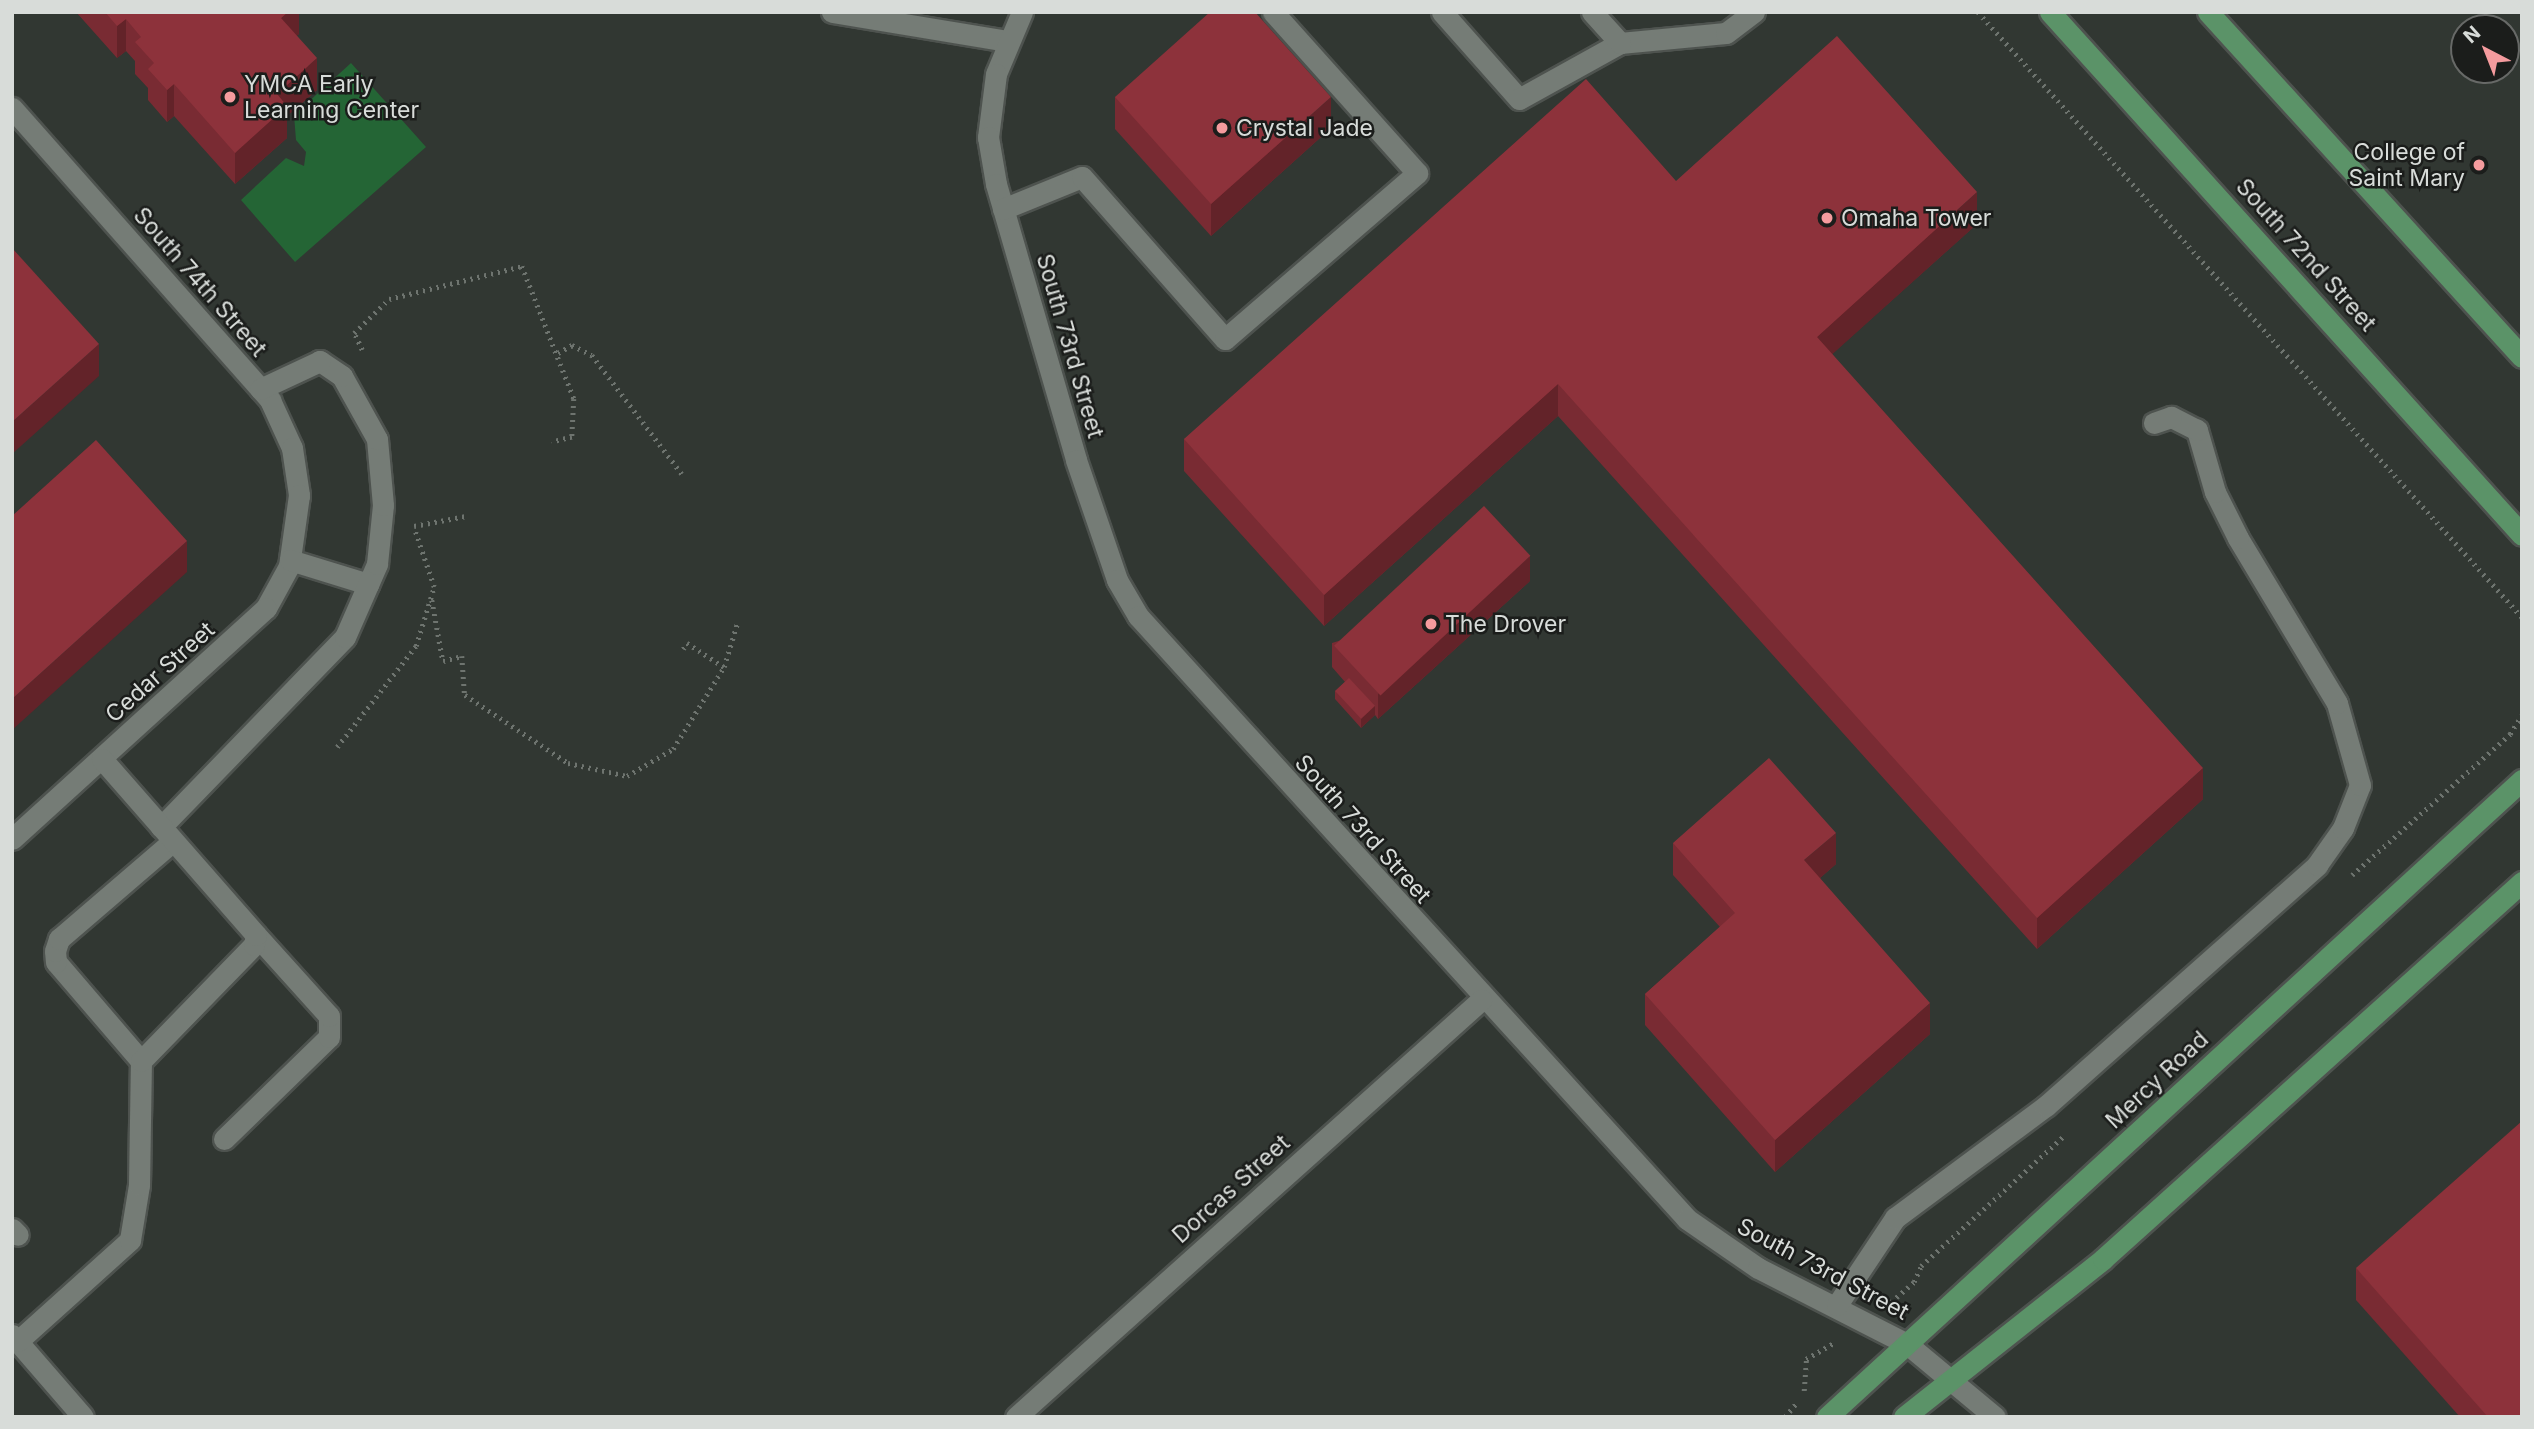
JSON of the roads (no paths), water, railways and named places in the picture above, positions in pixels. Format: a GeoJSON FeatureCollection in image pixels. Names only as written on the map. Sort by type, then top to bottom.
{"type":"FeatureCollection","features":[{"type":"Feature","properties":{"kind":"main road","name":"South 72nd Street"},"geometry":{"type":"LineString","coordinates":[[2050,12],[2522,535]]}},
{"type":"Feature","properties":{"kind":"main road"},"geometry":{"type":"LineString","coordinates":[[2208,12],[2522,357]]}},
{"type":"Feature","properties":{"kind":"main road","name":"Mercy Road"},"geometry":{"type":"LineString","coordinates":[[1828,1417],[2522,780]]}},
{"type":"Feature","properties":{"kind":"main road"},"geometry":{"type":"LineString","coordinates":[[1904,1417],[2103,1259],[2522,882]]}},
{"type":"Feature","properties":{"kind":"street"},"geometry":{"type":"LineString","coordinates":[[832,12],[902,19],[1007,41],[1022,12]]}},
{"type":"Feature","properties":{"kind":"street"},"geometry":{"type":"LineString","coordinates":[[1003,209],[1082,177],[1225,339],[1418,173],[1273,12]]}},
{"type":"Feature","properties":{"kind":"street"},"geometry":{"type":"LineString","coordinates":[[1442,12],[1519,99],[1620,43],[1726,33],[1754,12]]}},
{"type":"Feature","properties":{"kind":"street"},"geometry":{"type":"LineString","coordinates":[[1592,12],[1620,43]]}},
{"type":"Feature","properties":{"kind":"street","name":"South 73rd Street"},"geometry":{"type":"LineString","coordinates":[[1007,41],[996,74],[988,137],[1003,209],[1076,460],[1117,580],[1138,616],[1481,1000],[1687,1219],[1758,1268],[1837,1305],[1907,1344],[1954,1378],[1995,1417]]}},
{"type":"Feature","properties":{"kind":"street","name":"South 74th Street"},"geometry":{"type":"LineString","coordinates":[[12,108],[260,389],[292,447],[299,515]]}},
{"type":"Feature","properties":{"kind":"street"},"geometry":{"type":"LineString","coordinates":[[83,1417],[15,1338],[130,1240],[139,1185],[141,1061],[56,962],[55,951],[59,939],[167,834],[345,638],[368,584],[381,527],[377,439],[342,376],[320,361],[260,389]]}},
{"type":"Feature","properties":{"kind":"street"},"geometry":{"type":"LineString","coordinates":[[1837,1305],[1895,1218],[2046,1106],[2317,865],[2343,828],[2360,785],[2337,703],[2232,527],[2197,430],[2171,417],[2154,423]]}},
{"type":"Feature","properties":{"kind":"street","name":"Cedar Street"},"geometry":{"type":"LineString","coordinates":[[12,839],[249,628],[290,559],[299,515]]}},
{"type":"Feature","properties":{"kind":"street"},"geometry":{"type":"LineString","coordinates":[[290,559],[368,584]]}},
{"type":"Feature","properties":{"kind":"street"},"geometry":{"type":"LineString","coordinates":[[102,759],[329,1016],[329,1037],[224,1139]]}},
{"type":"Feature","properties":{"kind":"street"},"geometry":{"type":"LineString","coordinates":[[141,1061],[254,946],[256,935]]}},
{"type":"Feature","properties":{"kind":"street","name":"Dorcas Street"},"geometry":{"type":"LineString","coordinates":[[1017,1417],[1481,1000]]}},
{"type":"Feature","properties":{"kind":"place","name":"YMCA Early Learning Center"},"geometry":{"type":"Point","coordinates":[230,97]}},
{"type":"Feature","properties":{"kind":"place","name":"Crystal Jade"},"geometry":{"type":"Point","coordinates":[1222,128]}},
{"type":"Feature","properties":{"kind":"place","name":"College of Saint Mary"},"geometry":{"type":"Point","coordinates":[2479,165]}},
{"type":"Feature","properties":{"kind":"place","name":"Omaha Tower"},"geometry":{"type":"Point","coordinates":[1827,218]}},
{"type":"Feature","properties":{"kind":"place","name":"The Drover"},"geometry":{"type":"Point","coordinates":[1431,624]}}]}
